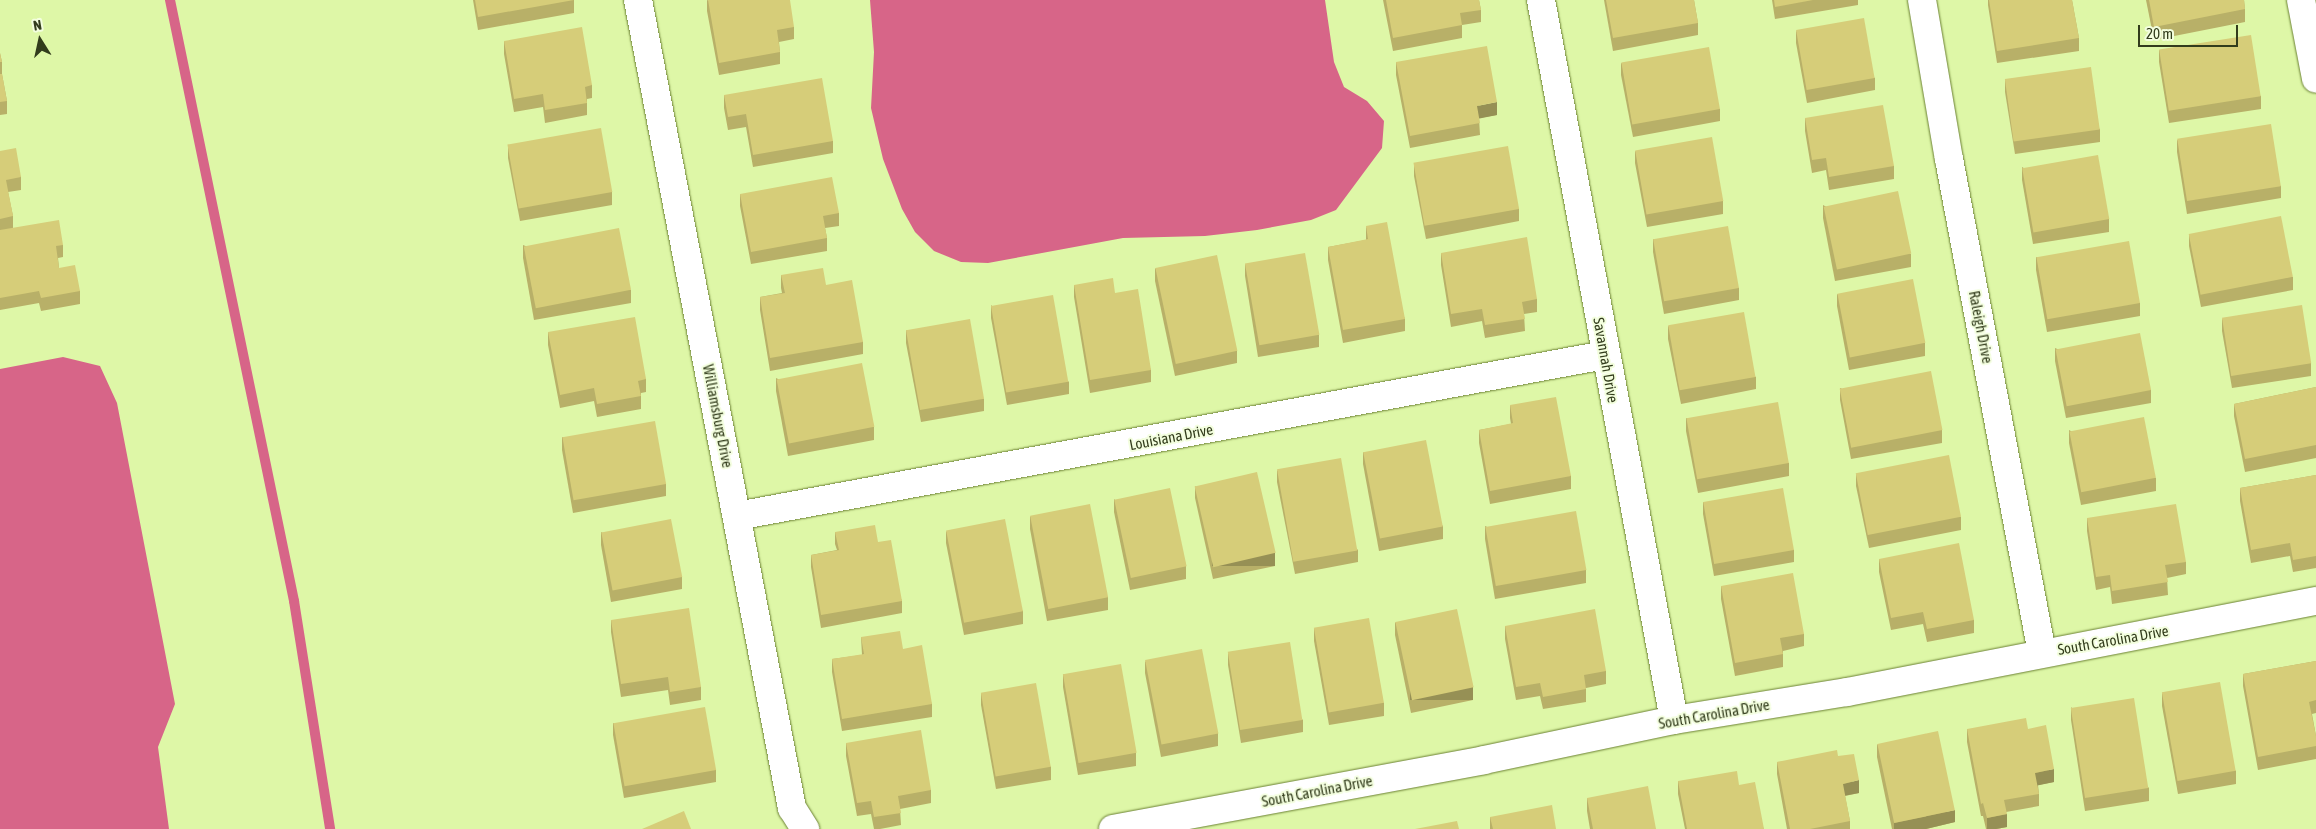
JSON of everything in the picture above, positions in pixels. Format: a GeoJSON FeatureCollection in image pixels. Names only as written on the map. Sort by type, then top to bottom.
{"type":"FeatureCollection","features":[{"type":"Feature","properties":{"kind":"street","name":"Williamsburg Drive"},"geometry":{"type":"LineString","coordinates":[[638,0],[738,516],[792,808],[805,829]]}},
{"type":"Feature","properties":{"kind":"street","name":"Savannah Drive"},"geometry":{"type":"LineString","coordinates":[[1541,0],[1605,355],[1674,720]]}},
{"type":"Feature","properties":{"kind":"street","name":"Raleigh Drive"},"geometry":{"type":"LineString","coordinates":[[1922,0],[1949,159],[2042,653]]}},
{"type":"Feature","properties":{"kind":"street"},"geometry":{"type":"LineString","coordinates":[[2301,0],[2316,79]]}},
{"type":"Feature","properties":{"kind":"street","name":"Louisiana Drive"},"geometry":{"type":"LineString","coordinates":[[738,516],[1605,355]]}},
{"type":"Feature","properties":{"kind":"street","name":"South Carolina Drive"},"geometry":{"type":"LineString","coordinates":[[1113,829],[1484,760],[1674,720],[1847,692],[2316,601]]}},
{"type":"Feature","properties":{"kind":"shaded area"},"geometry":{"type":"Polygon","coordinates":[[[870,0],[1325,0],[1334,62],[1344,87],[1367,101],[1384,121],[1382,148],[1336,210],[1311,220],[1257,230],[1205,236],[1123,238],[988,263],[961,262],[934,251],[915,232],[902,209],[883,159],[871,108],[874,52],[870,0]]]}},
{"type":"Feature","properties":{"kind":"shaded area"},"geometry":{"type":"Polygon","coordinates":[[[63,357],[100,366],[117,403],[175,704],[158,747],[169,829],[0,829],[0,369],[63,357]]]}},
{"type":"Feature","properties":{"kind":"building"},"geometry":{"type":"Polygon","coordinates":[[[475,0],[574,0],[478,17],[475,0]]]}},
{"type":"Feature","properties":{"kind":"building"},"geometry":{"type":"Polygon","coordinates":[[[708,0],[790,0],[794,27],[777,30],[780,52],[719,63],[708,0]]]}},
{"type":"Feature","properties":{"kind":"building"},"geometry":{"type":"Polygon","coordinates":[[[1386,0],[1479,0],[1481,10],[1460,13],[1462,25],[1393,38],[1386,0]]]}},
{"type":"Feature","properties":{"kind":"building"},"geometry":{"type":"Polygon","coordinates":[[[1606,0],[1694,0],[1698,23],[1613,38],[1606,0]]]}},
{"type":"Feature","properties":{"kind":"building"},"geometry":{"type":"Polygon","coordinates":[[[1774,0],[1813,0],[1775,7],[1774,0]]]}},
{"type":"Feature","properties":{"kind":"building"},"geometry":{"type":"Polygon","coordinates":[[[1989,0],[2072,0],[2079,38],[1997,51],[1989,0]]]}},
{"type":"Feature","properties":{"kind":"building"},"geometry":{"type":"Polygon","coordinates":[[[2149,0],[2244,0],[2245,9],[2154,27],[2149,0]]]}},
{"type":"Feature","properties":{"kind":"building"},"geometry":{"type":"Polygon","coordinates":[[[1864,18],[1875,78],[1807,90],[1796,30],[1864,18]]]}},
{"type":"Feature","properties":{"kind":"building"},"geometry":{"type":"Polygon","coordinates":[[[582,27],[592,85],[585,87],[587,103],[545,110],[543,94],[514,99],[504,41],[582,27]]]}},
{"type":"Feature","properties":{"kind":"building"},"geometry":{"type":"Polygon","coordinates":[[[2251,35],[2261,96],[2169,111],[2159,50],[2251,35]]]}},
{"type":"Feature","properties":{"kind":"building"},"geometry":{"type":"Polygon","coordinates":[[[1487,46],[1497,102],[1477,106],[1480,123],[1410,136],[1396,62],[1487,46]]]}},
{"type":"Feature","properties":{"kind":"building"},"geometry":{"type":"Polygon","coordinates":[[[1709,47],[1720,109],[1632,124],[1621,62],[1709,47]]]}},
{"type":"Feature","properties":{"kind":"building"},"geometry":{"type":"Polygon","coordinates":[[[2091,67],[2100,129],[2014,141],[2005,79],[2091,67]]]}},
{"type":"Feature","properties":{"kind":"building"},"geometry":{"type":"Polygon","coordinates":[[[0,74],[2,74],[7,101],[0,102],[0,74]]]}},
{"type":"Feature","properties":{"kind":"building"},"geometry":{"type":"Polygon","coordinates":[[[822,78],[833,141],[753,155],[746,114],[728,117],[724,95],[822,78]]]}},
{"type":"Feature","properties":{"kind":"building"},"geometry":{"type":"Polygon","coordinates":[[[1883,105],[1894,166],[1829,177],[1826,158],[1812,160],[1805,118],[1883,105]]]}},
{"type":"Feature","properties":{"kind":"building"},"geometry":{"type":"Polygon","coordinates":[[[2271,124],[2281,186],[2187,201],[2177,139],[2271,124]]]}},
{"type":"Feature","properties":{"kind":"building"},"geometry":{"type":"Polygon","coordinates":[[[601,128],[612,192],[519,209],[507,144],[601,128]]]}},
{"type":"Feature","properties":{"kind":"building"},"geometry":{"type":"Polygon","coordinates":[[[1712,137],[1723,201],[1646,215],[1635,151],[1712,137]]]}},
{"type":"Feature","properties":{"kind":"building"},"geometry":{"type":"Polygon","coordinates":[[[1508,146],[1519,209],[1425,226],[1413,163],[1508,146]]]}},
{"type":"Feature","properties":{"kind":"building"},"geometry":{"type":"Polygon","coordinates":[[[16,148],[21,177],[6,180],[13,216],[0,219],[0,151],[16,148]]]}},
{"type":"Feature","properties":{"kind":"building"},"geometry":{"type":"Polygon","coordinates":[[[2098,155],[2109,219],[2033,232],[2022,168],[2098,155]]]}},
{"type":"Feature","properties":{"kind":"building"},"geometry":{"type":"Polygon","coordinates":[[[832,177],[839,213],[823,216],[827,238],[751,252],[740,194],[832,177]]]}},
{"type":"Feature","properties":{"kind":"building"},"geometry":{"type":"Polygon","coordinates":[[[1898,191],[1911,254],[1837,269],[1824,207],[1898,191]]]}},
{"type":"Feature","properties":{"kind":"building"},"geometry":{"type":"Polygon","coordinates":[[[2281,216],[2293,277],[2201,295],[2189,234],[2281,216]]]}},
{"type":"Feature","properties":{"kind":"building"},"geometry":{"type":"Polygon","coordinates":[[[59,220],[63,245],[56,246],[59,268],[75,265],[80,291],[41,298],[39,291],[0,298],[0,230],[59,220]]]}},
{"type":"Feature","properties":{"kind":"building"},"geometry":{"type":"Polygon","coordinates":[[[1387,222],[1405,319],[1343,330],[1328,247],[1368,239],[1366,226],[1387,222]]]}},
{"type":"Feature","properties":{"kind":"building"},"geometry":{"type":"Polygon","coordinates":[[[1728,226],[1739,288],[1664,301],[1653,239],[1728,226]]]}},
{"type":"Feature","properties":{"kind":"building"},"geometry":{"type":"Polygon","coordinates":[[[619,228],[631,290],[536,308],[524,247],[619,228]]]}},
{"type":"Feature","properties":{"kind":"building"},"geometry":{"type":"Polygon","coordinates":[[[1527,237],[1537,299],[1522,302],[1525,319],[1485,325],[1482,309],[1451,314],[1441,253],[1527,237]]]}},
{"type":"Feature","properties":{"kind":"building"},"geometry":{"type":"Polygon","coordinates":[[[2129,241],[2140,303],[2047,319],[2036,257],[2129,241]]]}},
{"type":"Feature","properties":{"kind":"building"},"geometry":{"type":"Polygon","coordinates":[[[1305,253],[1319,335],[1259,345],[1245,264],[1305,253]]]}},
{"type":"Feature","properties":{"kind":"building"},"geometry":{"type":"Polygon","coordinates":[[[1217,255],[1237,351],[1176,364],[1155,268],[1217,255]]]}},
{"type":"Feature","properties":{"kind":"building"},"geometry":{"type":"Polygon","coordinates":[[[823,268],[826,285],[852,280],[863,342],[770,358],[760,297],[785,293],[781,275],[823,268]]]}},
{"type":"Feature","properties":{"kind":"building"},"geometry":{"type":"Polygon","coordinates":[[[1113,278],[1115,293],[1138,289],[1151,370],[1090,380],[1074,285],[1113,278]]]}},
{"type":"Feature","properties":{"kind":"building"},"geometry":{"type":"Polygon","coordinates":[[[1913,279],[1925,343],[1850,357],[1837,294],[1913,279]]]}},
{"type":"Feature","properties":{"kind":"building"},"geometry":{"type":"Polygon","coordinates":[[[1053,295],[1068,382],[1006,393],[991,306],[1053,295]]]}},
{"type":"Feature","properties":{"kind":"building"},"geometry":{"type":"Polygon","coordinates":[[[2302,305],[2311,363],[2231,376],[2222,318],[2302,305]]]}},
{"type":"Feature","properties":{"kind":"building"},"geometry":{"type":"Polygon","coordinates":[[[1744,312],[1755,377],[1680,390],[1668,325],[1744,312]]]}},
{"type":"Feature","properties":{"kind":"building"},"geometry":{"type":"Polygon","coordinates":[[[635,317],[646,379],[638,381],[641,396],[597,404],[594,388],[560,395],[548,332],[635,317]]]}},
{"type":"Feature","properties":{"kind":"building"},"geometry":{"type":"Polygon","coordinates":[[[970,319],[984,399],[920,410],[906,330],[970,319]]]}},
{"type":"Feature","properties":{"kind":"building"},"geometry":{"type":"Polygon","coordinates":[[[2140,333],[2151,390],[2067,406],[2056,349],[2140,333]]]}},
{"type":"Feature","properties":{"kind":"building"},"geometry":{"type":"Polygon","coordinates":[[[862,363],[874,427],[789,443],[777,380],[862,363]]]}},
{"type":"Feature","properties":{"kind":"building"},"geometry":{"type":"Polygon","coordinates":[[[1931,371],[1942,430],[1851,448],[1840,389],[1931,371]]]}},
{"type":"Feature","properties":{"kind":"building"},"geometry":{"type":"Polygon","coordinates":[[[2316,387],[2316,445],[2245,459],[2234,404],[2316,387]]]}},
{"type":"Feature","properties":{"kind":"building"},"geometry":{"type":"Polygon","coordinates":[[[1556,397],[1571,476],[1490,491],[1479,430],[1513,423],[1510,405],[1556,397]]]}},
{"type":"Feature","properties":{"kind":"building"},"geometry":{"type":"Polygon","coordinates":[[[1778,402],[1789,463],[1697,479],[1686,418],[1778,402]]]}},
{"type":"Feature","properties":{"kind":"building"},"geometry":{"type":"Polygon","coordinates":[[[2144,417],[2156,478],[2081,492],[2069,432],[2144,417]]]}},
{"type":"Feature","properties":{"kind":"building"},"geometry":{"type":"Polygon","coordinates":[[[655,421],[666,484],[574,500],[562,437],[655,421]]]}},
{"type":"Feature","properties":{"kind":"building"},"geometry":{"type":"Polygon","coordinates":[[[1426,440],[1443,526],[1380,539],[1363,452],[1426,440]]]}},
{"type":"Feature","properties":{"kind":"building"},"geometry":{"type":"Polygon","coordinates":[[[1949,455],[1961,517],[1868,535],[1856,473],[1949,455]]]}},
{"type":"Feature","properties":{"kind":"building"},"geometry":{"type":"Polygon","coordinates":[[[1341,458],[1357,551],[1293,562],[1277,469],[1341,458]]]}},
{"type":"Feature","properties":{"kind":"building"},"geometry":{"type":"Polygon","coordinates":[[[1257,472],[1276,553],[1213,567],[1195,486],[1257,472]]]}},
{"type":"Feature","properties":{"kind":"building"},"geometry":{"type":"Polygon","coordinates":[[[2316,475],[2316,556],[2293,560],[2290,543],[2251,550],[2240,488],[2316,475]]]}},
{"type":"Feature","properties":{"kind":"building"},"geometry":{"type":"Polygon","coordinates":[[[1170,488],[1187,566],[1131,578],[1114,500],[1170,488]]]}},
{"type":"Feature","properties":{"kind":"building"},"geometry":{"type":"Polygon","coordinates":[[[1783,488],[1794,550],[1714,564],[1703,502],[1783,488]]]}},
{"type":"Feature","properties":{"kind":"building"},"geometry":{"type":"Polygon","coordinates":[[[1090,504],[1108,597],[1048,609],[1030,516],[1090,504]]]}},
{"type":"Feature","properties":{"kind":"building"},"geometry":{"type":"Polygon","coordinates":[[[2176,504],[2186,562],[2165,565],[2168,582],[2112,591],[2110,575],[2096,577],[2087,518],[2176,504]]]}},
{"type":"Feature","properties":{"kind":"building"},"geometry":{"type":"Polygon","coordinates":[[[1576,511],[1586,570],[1496,586],[1485,527],[1576,511]]]}},
{"type":"Feature","properties":{"kind":"building"},"geometry":{"type":"Polygon","coordinates":[[[671,519],[682,577],[613,590],[601,533],[671,519]]]}},
{"type":"Feature","properties":{"kind":"building"},"geometry":{"type":"Polygon","coordinates":[[[1005,519],[1023,611],[964,623],[946,530],[1005,519]]]}},
{"type":"Feature","properties":{"kind":"building"},"geometry":{"type":"Polygon","coordinates":[[[875,525],[878,542],[891,540],[902,601],[821,615],[811,555],[839,550],[835,532],[875,525]]]}},
{"type":"Feature","properties":{"kind":"building"},"geometry":{"type":"Polygon","coordinates":[[[1959,543],[1974,620],[1927,629],[1923,612],[1891,618],[1879,559],[1959,543]]]}},
{"type":"Feature","properties":{"kind":"building"},"geometry":{"type":"Polygon","coordinates":[[[1793,573],[1804,634],[1780,638],[1783,654],[1735,663],[1721,586],[1793,573]]]}},
{"type":"Feature","properties":{"kind":"building"},"geometry":{"type":"Polygon","coordinates":[[[689,608],[701,687],[670,692],[668,677],[621,684],[611,620],[689,608]]]}},
{"type":"Feature","properties":{"kind":"building"},"geometry":{"type":"Polygon","coordinates":[[[1457,609],[1474,687],[1412,700],[1395,622],[1457,609]]]}},
{"type":"Feature","properties":{"kind":"building"},"geometry":{"type":"Polygon","coordinates":[[[1595,609],[1606,671],[1584,675],[1586,689],[1543,697],[1540,683],[1516,687],[1505,626],[1595,609]]]}},
{"type":"Feature","properties":{"kind":"building"},"geometry":{"type":"Polygon","coordinates":[[[1369,618],[1384,703],[1329,712],[1314,628],[1369,618]]]}},
{"type":"Feature","properties":{"kind":"building"},"geometry":{"type":"Polygon","coordinates":[[[900,631],[903,649],[922,645],[932,704],[842,719],[832,659],[864,654],[861,637],[900,631]]]}},
{"type":"Feature","properties":{"kind":"building"},"geometry":{"type":"Polygon","coordinates":[[[1290,642],[1302,720],[1240,730],[1228,652],[1290,642]]]}},
{"type":"Feature","properties":{"kind":"building"},"geometry":{"type":"Polygon","coordinates":[[[1202,649],[1218,733],[1161,744],[1145,660],[1202,649]]]}},
{"type":"Feature","properties":{"kind":"building"},"geometry":{"type":"Polygon","coordinates":[[[2316,661],[2316,700],[2309,702],[2316,736],[2316,746],[2258,757],[2243,674],[2316,661]]]}},
{"type":"Feature","properties":{"kind":"building"},"geometry":{"type":"Polygon","coordinates":[[[1121,664],[1137,753],[1079,763],[1063,674],[1121,664]]]}},
{"type":"Feature","properties":{"kind":"building"},"geometry":{"type":"Polygon","coordinates":[[[2220,682],[2236,771],[2178,781],[2162,692],[2220,682]]]}},
{"type":"Feature","properties":{"kind":"building"},"geometry":{"type":"Polygon","coordinates":[[[1036,683],[1051,767],[996,776],[981,693],[1036,683]]]}},
{"type":"Feature","properties":{"kind":"building"},"geometry":{"type":"Polygon","coordinates":[[[2134,698],[2148,788],[2085,798],[2071,708],[2134,698]]]}},
{"type":"Feature","properties":{"kind":"building"},"geometry":{"type":"Polygon","coordinates":[[[705,707],[716,770],[625,786],[613,723],[705,707]]]}},
{"type":"Feature","properties":{"kind":"building"},"geometry":{"type":"Polygon","coordinates":[[[2026,718],[2028,729],[2046,725],[2054,769],[2035,773],[2039,794],[2004,800],[2007,814],[1987,818],[1983,803],[1981,804],[1967,729],[2026,718]]]}},
{"type":"Feature","properties":{"kind":"building"},"geometry":{"type":"Polygon","coordinates":[[[921,730],[931,790],[898,796],[901,813],[874,817],[871,801],[857,803],[846,743],[921,730]]]}},
{"type":"Feature","properties":{"kind":"building"},"geometry":{"type":"Polygon","coordinates":[[[1938,731],[1955,810],[1894,823],[1877,744],[1938,731]]]}},
{"type":"Feature","properties":{"kind":"building"},"geometry":{"type":"Polygon","coordinates":[[[1837,750],[1838,756],[1854,754],[1859,780],[1843,784],[1850,821],[1810,829],[1790,829],[1777,762],[1837,750]]]}},
{"type":"Feature","properties":{"kind":"building"},"geometry":{"type":"Polygon","coordinates":[[[1737,771],[1739,785],[1755,782],[1764,829],[1687,829],[1678,781],[1737,771]]]}},
{"type":"Feature","properties":{"kind":"building"},"geometry":{"type":"Polygon","coordinates":[[[1648,786],[1656,829],[1593,829],[1587,798],[1648,786]]]}},
{"type":"Feature","properties":{"kind":"building"},"geometry":{"type":"Polygon","coordinates":[[[1552,805],[1556,829],[1493,829],[1490,817],[1552,805]]]}},
{"type":"Feature","properties":{"kind":"building"},"geometry":{"type":"Polygon","coordinates":[[[684,811],[691,829],[642,829],[684,811]]]}},
{"type":"Feature","properties":{"kind":"building"},"geometry":{"type":"Polygon","coordinates":[[[1457,821],[1459,829],[1415,829],[1457,821]]]}},
{"type":"Feature","properties":{"kind":"waterway"},"geometry":{"type":"LineString","coordinates":[[170,0],[294,601],[330,829]]}}]}
